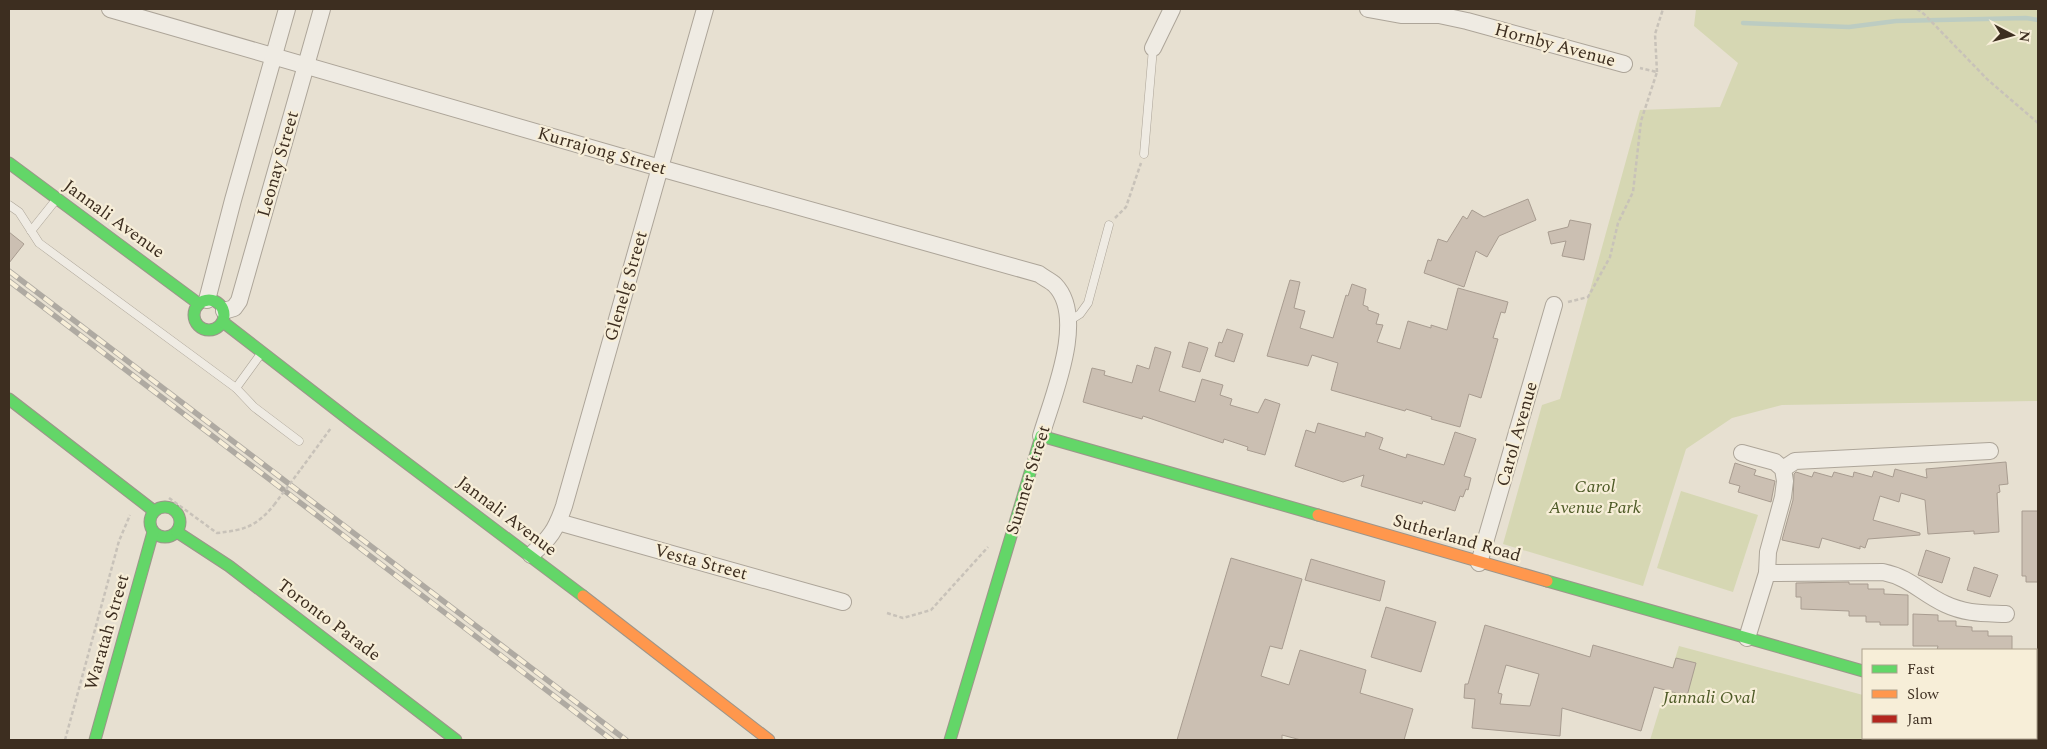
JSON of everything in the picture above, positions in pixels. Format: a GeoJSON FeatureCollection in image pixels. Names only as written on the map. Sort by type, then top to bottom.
{"type":"FeatureCollection","features":[{"type":"Feature","properties":{"kind":"street","name":"Kurrajong Street"},"geometry":{"type":"LineString","coordinates":[[110,9],[307,64],[660,168],[1039,274],[1056,286],[1065,304],[1069,321]]}},
{"type":"Feature","properties":{"kind":"street","name":"Leonay Street"},"geometry":{"type":"LineString","coordinates":[[203,302],[287,9]]}},
{"type":"Feature","properties":{"kind":"street","name":"Leonay Street"},"geometry":{"type":"LineString","coordinates":[[223,317],[239,301],[322,9]]}},
{"type":"Feature","properties":{"kind":"street","name":"Glenelg Street"},"geometry":{"type":"LineString","coordinates":[[531,555],[549,540],[558,522],[705,9]]}},
{"type":"Feature","properties":{"kind":"street"},"geometry":{"type":"LineString","coordinates":[[1153,48],[1172,9]]}},
{"type":"Feature","properties":{"kind":"street","name":"Hornby Avenue"},"geometry":{"type":"LineString","coordinates":[[1368,9],[1401,15],[1439,15],[1467,21],[1624,64]]}},
{"type":"Feature","properties":{"kind":"street","name":"Jannali Avenue"},"geometry":{"type":"LineString","coordinates":[[9,163],[203,302]]}},
{"type":"Feature","properties":{"kind":"street"},"geometry":{"type":"LineString","coordinates":[[216,301],[223,317],[215,329],[205,329],[196,323],[194,313],[203,302],[216,301]]}},
{"type":"Feature","properties":{"kind":"street","name":"Carol Avenue"},"geometry":{"type":"LineString","coordinates":[[1479,563],[1554,305]]}},
{"type":"Feature","properties":{"kind":"street","name":"Jannali Avenue"},"geometry":{"type":"LineString","coordinates":[[223,317],[262,353],[531,555],[769,740]]}},
{"type":"Feature","properties":{"kind":"street","name":"Sumner Street"},"geometry":{"type":"LineString","coordinates":[[950,740],[1041,436],[1066,347],[1069,321]]}},
{"type":"Feature","properties":{"kind":"street"},"geometry":{"type":"LineString","coordinates":[[9,399],[154,511]]}},
{"type":"Feature","properties":{"kind":"street","name":"Sutherland Road"},"geometry":{"type":"LineString","coordinates":[[1041,436],[1862,672]]}},
{"type":"Feature","properties":{"kind":"street"},"geometry":{"type":"LineString","coordinates":[[1783,469],[1795,460],[1990,451]]}},
{"type":"Feature","properties":{"kind":"street"},"geometry":{"type":"LineString","coordinates":[[1742,453],[1775,462],[1783,469],[1785,481],[1783,497],[1768,552],[1767,573],[1747,638]]}},
{"type":"Feature","properties":{"kind":"street"},"geometry":{"type":"LineString","coordinates":[[168,507],[177,513],[180,522],[177,532],[165,538],[153,532],[150,524],[154,511],[158,508],[168,507]]}},
{"type":"Feature","properties":{"kind":"street","name":"Vesta Street"},"geometry":{"type":"LineString","coordinates":[[558,522],[843,602]]}},
{"type":"Feature","properties":{"kind":"street","name":"Waratah Street"},"geometry":{"type":"LineString","coordinates":[[95,740],[153,532]]}},
{"type":"Feature","properties":{"kind":"street","name":"Toronto Parade"},"geometry":{"type":"LineString","coordinates":[[177,532],[229,566],[456,740]]}},
{"type":"Feature","properties":{"kind":"street"},"geometry":{"type":"LineString","coordinates":[[1767,573],[1883,572],[1900,576],[1944,604],[1966,612],[2006,614]]}},
{"type":"Feature","properties":{"kind":"lane"},"geometry":{"type":"LineString","coordinates":[[1144,154],[1153,48]]}},
{"type":"Feature","properties":{"kind":"lane"},"geometry":{"type":"LineString","coordinates":[[31,231],[57,199]]}},
{"type":"Feature","properties":{"kind":"lane"},"geometry":{"type":"LineString","coordinates":[[9,205],[19,212],[39,243],[236,388],[254,407],[299,441]]}},
{"type":"Feature","properties":{"kind":"lane"},"geometry":{"type":"LineString","coordinates":[[1069,321],[1080,314],[1088,303],[1109,225]]}},
{"type":"Feature","properties":{"kind":"lane"},"geometry":{"type":"LineString","coordinates":[[236,388],[262,353]]}},
{"type":"Feature","properties":{"kind":"path"},"geometry":{"type":"LineString","coordinates":[[1554,305],[1588,297],[1610,257],[1618,223],[1634,192],[1641,121],[1657,72],[1655,34],[1662,9]]}},
{"type":"Feature","properties":{"kind":"path"},"geometry":{"type":"LineString","coordinates":[[1917,9],[1988,80],[2038,123]]}},
{"type":"Feature","properties":{"kind":"path"},"geometry":{"type":"LineString","coordinates":[[1624,64],[1657,72]]}},
{"type":"Feature","properties":{"kind":"path"},"geometry":{"type":"LineString","coordinates":[[1109,225],[1126,207],[1144,154]]}},
{"type":"Feature","properties":{"kind":"path"},"geometry":{"type":"LineString","coordinates":[[166,497],[216,532],[250,527],[260,521],[274,505],[332,427]]}},
{"type":"Feature","properties":{"kind":"path"},"geometry":{"type":"LineString","coordinates":[[65,740],[119,541],[127,519],[141,500]]}},
{"type":"Feature","properties":{"kind":"path"},"geometry":{"type":"LineString","coordinates":[[887,613],[903,618],[931,610],[988,546],[1007,548]]}},
{"type":"Feature","properties":{"kind":"green space","name":"Carol Avenue Park"},"geometry":{"type":"Polygon","coordinates":[[[1696,9],[2038,9],[2038,401],[1782,405],[1732,418],[1686,449],[1643,586],[1503,544],[1542,405],[1560,399],[1640,110],[1720,107],[1738,63],[1694,26],[1696,9]]]}},
{"type":"Feature","properties":{"kind":"green space"},"geometry":{"type":"Polygon","coordinates":[[[1681,491],[1758,515],[1733,592],[1657,568],[1681,491]]]}},
{"type":"Feature","properties":{"kind":"green space","name":"Jannali Oval"},"geometry":{"type":"Polygon","coordinates":[[[1679,646],[1862,695],[1862,739],[2034,740],[1650,740],[1679,646]]]}},
{"type":"Feature","properties":{"kind":"building"},"geometry":{"type":"Polygon","coordinates":[[[1528,199],[1536,220],[1499,236],[1487,257],[1476,251],[1464,287],[1424,273],[1428,260],[1431,261],[1438,239],[1447,242],[1463,216],[1467,219],[1472,210],[1484,217],[1528,199]]]}},
{"type":"Feature","properties":{"kind":"building"},"geometry":{"type":"Polygon","coordinates":[[[1570,220],[1591,224],[1584,260],[1562,256],[1566,241],[1551,244],[1548,232],[1568,227],[1570,220]]]}},
{"type":"Feature","properties":{"kind":"building"},"geometry":{"type":"Polygon","coordinates":[[[9,232],[24,244],[9,263],[9,232]]]}},
{"type":"Feature","properties":{"kind":"building"},"geometry":{"type":"Polygon","coordinates":[[[1290,280],[1300,282],[1294,308],[1305,311],[1300,328],[1333,338],[1346,295],[1348,296],[1352,284],[1366,289],[1363,305],[1368,307],[1368,310],[1379,314],[1376,324],[1383,325],[1377,342],[1400,349],[1408,321],[1431,328],[1431,325],[1447,330],[1458,288],[1508,302],[1505,313],[1501,312],[1493,338],[1498,339],[1481,398],[1469,394],[1460,427],[1431,419],[1432,417],[1406,409],[1405,411],[1331,390],[1338,363],[1312,355],[1308,366],[1267,356],[1290,280]]]}},
{"type":"Feature","properties":{"kind":"building"},"geometry":{"type":"Polygon","coordinates":[[[1227,329],[1243,334],[1234,362],[1215,356],[1219,342],[1222,343],[1227,329]]]}},
{"type":"Feature","properties":{"kind":"building"},"geometry":{"type":"Polygon","coordinates":[[[1189,342],[1208,348],[1200,372],[1182,367],[1189,342]]]}},
{"type":"Feature","properties":{"kind":"building"},"geometry":{"type":"Polygon","coordinates":[[[1155,347],[1171,352],[1159,391],[1195,402],[1202,379],[1223,385],[1220,395],[1232,399],[1230,405],[1258,413],[1265,399],[1280,404],[1265,455],[1247,450],[1248,447],[1224,439],[1223,443],[1143,416],[1142,419],[1083,402],[1092,368],[1105,371],[1104,375],[1132,383],[1137,365],[1149,369],[1155,347]]]}},
{"type":"Feature","properties":{"kind":"building"},"geometry":{"type":"Polygon","coordinates":[[[1318,423],[1365,437],[1366,432],[1383,438],[1379,449],[1406,458],[1407,454],[1444,465],[1455,432],[1476,439],[1464,476],[1471,478],[1468,490],[1466,489],[1463,497],[1460,496],[1455,511],[1423,501],[1422,504],[1361,486],[1364,475],[1343,482],[1295,466],[1306,430],[1315,433],[1318,423]]]}},
{"type":"Feature","properties":{"kind":"building"},"geometry":{"type":"Polygon","coordinates":[[[2006,462],[2008,484],[1999,485],[2000,492],[1997,493],[1999,532],[1974,534],[1974,531],[1928,534],[1925,500],[1901,493],[1899,502],[1880,496],[1873,520],[1920,533],[1920,535],[1868,539],[1865,548],[1860,546],[1860,549],[1822,538],[1819,548],[1782,540],[1793,500],[1794,474],[1796,472],[1812,477],[1814,472],[1832,477],[1834,472],[1853,477],[1854,472],[1872,477],[1874,471],[1893,477],[1895,469],[1927,478],[1926,469],[2006,462]]]}},
{"type":"Feature","properties":{"kind":"building"},"geometry":{"type":"Polygon","coordinates":[[[1735,463],[1756,470],[1754,475],[1775,481],[1771,502],[1738,492],[1740,486],[1729,483],[1735,463]]]}},
{"type":"Feature","properties":{"kind":"building"},"geometry":{"type":"Polygon","coordinates":[[[2022,511],[2038,511],[2038,582],[2026,582],[2026,576],[2022,576],[2022,511]]]}},
{"type":"Feature","properties":{"kind":"building"},"geometry":{"type":"Polygon","coordinates":[[[1926,550],[1950,558],[1942,583],[1918,575],[1926,550]]]}},
{"type":"Feature","properties":{"kind":"building"},"geometry":{"type":"Polygon","coordinates":[[[1231,558],[1302,579],[1282,649],[1270,646],[1261,676],[1289,685],[1300,650],[1366,670],[1360,693],[1413,709],[1404,740],[1301,740],[1282,735],[1282,740],[1177,740],[1231,558]]]}},
{"type":"Feature","properties":{"kind":"building"},"geometry":{"type":"Polygon","coordinates":[[[1311,559],[1385,581],[1380,601],[1305,580],[1311,559]]]}},
{"type":"Feature","properties":{"kind":"building"},"geometry":{"type":"Polygon","coordinates":[[[1974,567],[1998,575],[1990,597],[1967,590],[1974,567]]]}},
{"type":"Feature","properties":{"kind":"building"},"geometry":{"type":"Polygon","coordinates":[[[1849,582],[1849,584],[1868,584],[1868,589],[1884,589],[1884,594],[1908,595],[1908,625],[1880,625],[1880,622],[1866,622],[1866,616],[1849,616],[1849,611],[1801,609],[1801,597],[1796,597],[1796,583],[1849,582]]]}},
{"type":"Feature","properties":{"kind":"building"},"geometry":{"type":"Polygon","coordinates":[[[1386,607],[1436,622],[1421,672],[1371,657],[1386,607]]]}},
{"type":"Feature","properties":{"kind":"building"},"geometry":{"type":"Polygon","coordinates":[[[1913,614],[1938,615],[1938,621],[1956,621],[1956,626],[1972,627],[1972,631],[1988,631],[1988,636],[2012,636],[2012,649],[1937,649],[1938,646],[1913,646],[1913,614]]]}},
{"type":"Feature","properties":{"kind":"building"},"geometry":{"type":"Polygon","coordinates":[[[1485,625],[1590,657],[1593,645],[1673,668],[1676,658],[1696,663],[1687,696],[1654,687],[1641,731],[1562,708],[1560,736],[1472,728],[1475,699],[1464,698],[1465,684],[1468,684],[1485,625]],[[1506,665],[1498,693],[1502,694],[1500,704],[1530,706],[1539,674],[1506,665]]]}},
{"type":"Feature","properties":{"kind":"waterway"},"geometry":{"type":"LineString","coordinates":[[1743,23],[1849,27],[1896,21],[2026,18],[2038,20]]}},
{"type":"Feature","properties":{"kind":"railway"},"geometry":{"type":"LineString","coordinates":[[9,271],[626,740]]}},
{"type":"Feature","properties":{"kind":"railway"},"geometry":{"type":"LineString","coordinates":[[9,281],[612,740]]}},
{"type":"Feature","properties":{"kind":"traffic: fast"},"geometry":{"type":"LineString","coordinates":[[9,163],[199,304]]}},
{"type":"Feature","properties":{"kind":"traffic: fast"},"geometry":{"type":"LineString","coordinates":[[209,300],[220,304],[224,315],[220,326],[209,330],[198,326],[194,315],[198,304],[209,300]]}},
{"type":"Feature","properties":{"kind":"traffic: fast"},"geometry":{"type":"LineString","coordinates":[[223,322],[583,596]]}},
{"type":"Feature","properties":{"kind":"traffic: fast"},"geometry":{"type":"LineString","coordinates":[[9,399],[154,511]]}},
{"type":"Feature","properties":{"kind":"traffic: fast"},"geometry":{"type":"LineString","coordinates":[[950,740],[1041,436],[1318,515]]}},
{"type":"Feature","properties":{"kind":"traffic: fast"},"geometry":{"type":"LineString","coordinates":[[165,507],[176,511],[180,522],[176,533],[165,537],[154,533],[150,522],[154,511],[165,507]]}},
{"type":"Feature","properties":{"kind":"traffic: fast"},"geometry":{"type":"LineString","coordinates":[[95,740],[153,532]]}},
{"type":"Feature","properties":{"kind":"traffic: fast"},"geometry":{"type":"LineString","coordinates":[[177,532],[229,566],[456,740]]}},
{"type":"Feature","properties":{"kind":"traffic: fast"},"geometry":{"type":"LineString","coordinates":[[1547,581],[1862,671]]}},
{"type":"Feature","properties":{"kind":"traffic: slow"},"geometry":{"type":"LineString","coordinates":[[1318,515],[1547,581]]}},
{"type":"Feature","properties":{"kind":"traffic: slow"},"geometry":{"type":"LineString","coordinates":[[583,596],[769,740]]}}]}
